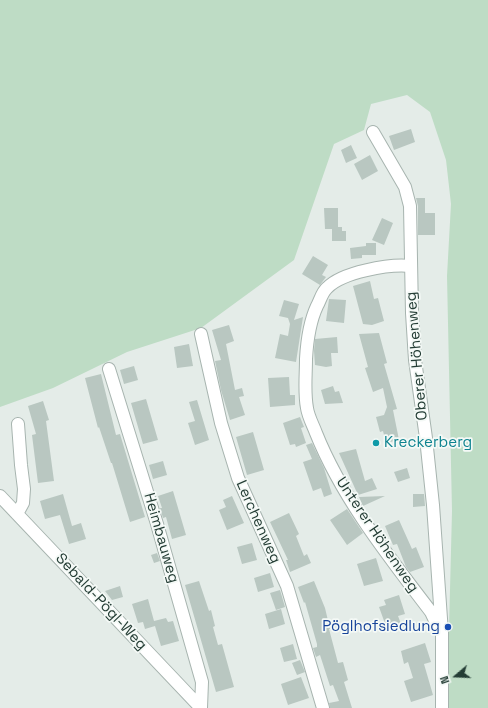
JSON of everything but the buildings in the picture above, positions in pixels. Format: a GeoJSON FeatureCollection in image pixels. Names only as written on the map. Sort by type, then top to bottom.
{"type":"FeatureCollection","features":[{"type":"Feature","properties":{"kind":"street","name":"Oberer Höhenweg"},"geometry":{"type":"LineString","coordinates":[[373,132],[404,187],[410,206],[410,266],[415,360],[426,438],[433,506],[442,633],[442,708]]}},
{"type":"Feature","properties":{"kind":"street","name":"Unterer Höhenweg"},"geometry":{"type":"LineString","coordinates":[[410,266],[402,265],[352,274],[338,280],[326,288],[313,314],[307,339],[305,386],[307,409],[325,455],[362,518],[430,612],[442,633]]}},
{"type":"Feature","properties":{"kind":"street","name":"Lerchenweg"},"geometry":{"type":"LineString","coordinates":[[200,334],[221,423],[238,478],[287,586],[323,708]]}},
{"type":"Feature","properties":{"kind":"street","name":"Heimbauweg"},"geometry":{"type":"LineString","coordinates":[[109,369],[157,524],[202,682],[201,708]]}},
{"type":"Feature","properties":{"kind":"street"},"geometry":{"type":"LineString","coordinates":[[17,514],[23,503],[24,489],[18,424]]}},
{"type":"Feature","properties":{"kind":"street","name":"Sebald-Pögl-Weg"},"geometry":{"type":"LineString","coordinates":[[0,496],[201,708]]}},
{"type":"Feature","properties":{"kind":"green space"},"geometry":{"type":"Polygon","coordinates":[[[0,0],[488,0],[488,708],[447,708],[452,511],[447,276],[451,204],[446,160],[430,112],[407,95],[371,104],[364,130],[334,144],[294,260],[201,328],[127,352],[53,388],[0,407],[0,0]]]}},
{"type":"Feature","properties":{"kind":"place","name":"Kreckerberg"},"geometry":{"type":"Point","coordinates":[376,443]}},
{"type":"Feature","properties":{"kind":"place","name":"Pöglhofsiedlung"},"geometry":{"type":"Point","coordinates":[448,627]}}]}
